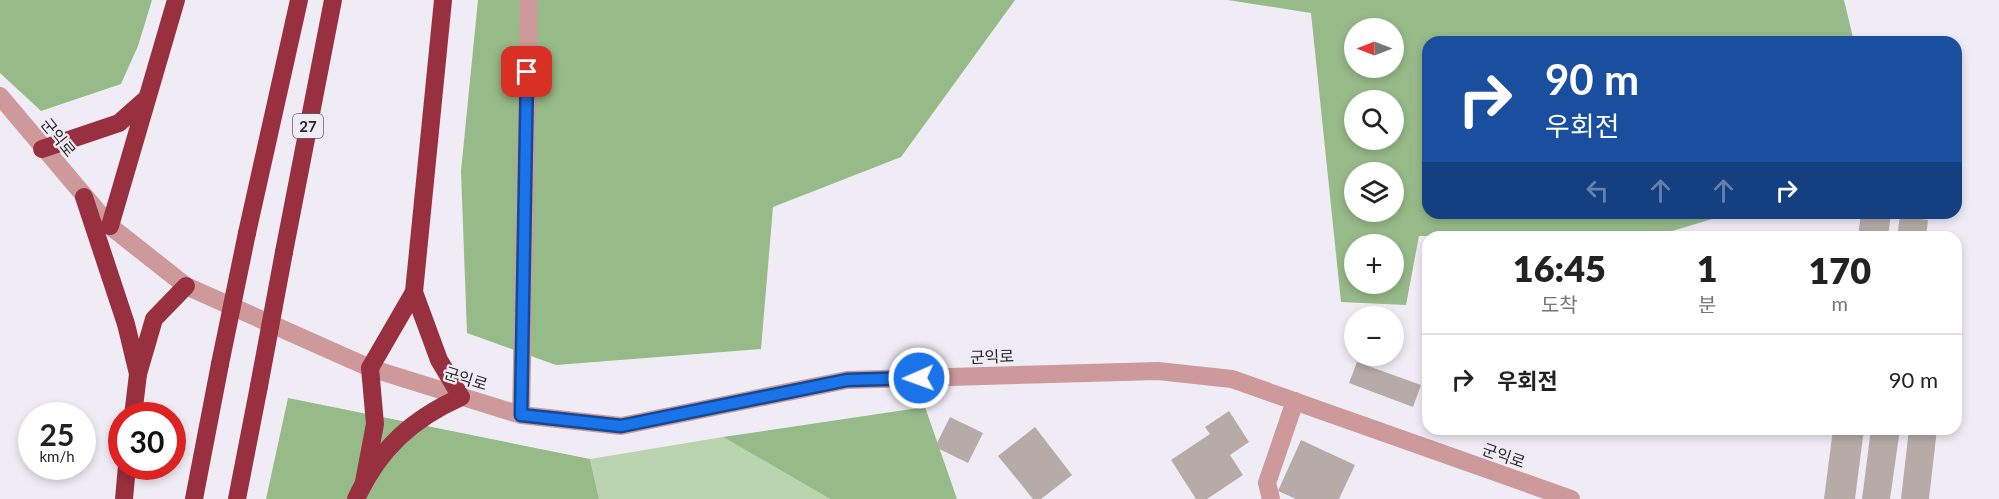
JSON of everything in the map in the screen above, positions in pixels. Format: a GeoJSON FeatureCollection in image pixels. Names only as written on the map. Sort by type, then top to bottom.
{"type":"FeatureCollection","features":[{"type":"Feature","properties":{"kind":"highway"},"geometry":{"type":"LineString","coordinates":[[110,226],[176,0]]}},
{"type":"Feature","properties":{"kind":"highway","name":"27"},"geometry":{"type":"LineString","coordinates":[[194,499],[247,233],[299,0]]}},
{"type":"Feature","properties":{"kind":"highway","name":"27"},"geometry":{"type":"LineString","coordinates":[[237,499],[333,0]]}},
{"type":"Feature","properties":{"kind":"highway"},"geometry":{"type":"LineString","coordinates":[[360,491],[375,424],[370,368],[414,292],[443,0]]}},
{"type":"Feature","properties":{"kind":"highway"},"geometry":{"type":"LineString","coordinates":[[42,149],[119,123],[145,100]]}},
{"type":"Feature","properties":{"kind":"highway"},"geometry":{"type":"LineString","coordinates":[[84,197],[126,324],[138,374]]}},
{"type":"Feature","properties":{"kind":"highway"},"geometry":{"type":"LineString","coordinates":[[135,402],[138,374],[154,319],[186,286]]}},
{"type":"Feature","properties":{"kind":"highway"},"geometry":{"type":"LineString","coordinates":[[360,491],[398,436],[431,411],[462,397],[439,360],[414,292]]}},
{"type":"Feature","properties":{"kind":"highway"},"geometry":{"type":"LineString","coordinates":[[124,499],[126,480]]}},
{"type":"Feature","properties":{"kind":"street"},"geometry":{"type":"LineString","coordinates":[[521,415],[529,0]]}},
{"type":"Feature","properties":{"kind":"street","name":"군익로"},"geometry":{"type":"LineString","coordinates":[[0,96],[42,149],[110,226],[186,286],[370,368],[521,415],[621,426],[847,380],[1158,371],[1232,379],[1571,499]]}},
{"type":"Feature","properties":{"kind":"street"},"geometry":{"type":"LineString","coordinates":[[1271,499],[1267,483],[1295,401]]}},
{"type":"Feature","properties":{"kind":"green space"},"geometry":{"type":"Polygon","coordinates":[[[0,0],[152,0],[138,46],[121,84],[41,111],[0,73],[0,0]]]}},
{"type":"Feature","properties":{"kind":"green space"},"geometry":{"type":"Polygon","coordinates":[[[478,0],[1015,0],[901,157],[773,207],[761,349],[556,365],[467,333],[461,171],[478,0]]]}},
{"type":"Feature","properties":{"kind":"green space"},"geometry":{"type":"Polygon","coordinates":[[[1228,0],[1844,0],[1853,36],[1422,36],[1422,219],[1712,219],[1672,231],[1422,231],[1422,236],[1419,236],[1406,305],[1341,302],[1311,13],[1228,0]]]}},
{"type":"Feature","properties":{"kind":"green space"},"geometry":{"type":"Polygon","coordinates":[[[288,398],[590,459],[599,499],[266,499],[288,398]]]}},
{"type":"Feature","properties":{"kind":"green space"},"geometry":{"type":"Polygon","coordinates":[[[925,407],[957,499],[830,499],[723,437],[925,407]]]}},
{"type":"Feature","properties":{"kind":"green space"},"geometry":{"type":"Polygon","coordinates":[[[723,437],[830,499],[599,499],[590,459],[723,437]]]}},
{"type":"Feature","properties":{"kind":"building"},"geometry":{"type":"Polygon","coordinates":[[[1860,219],[1890,219],[1889,231],[1859,231],[1860,219]]]}},
{"type":"Feature","properties":{"kind":"building"},"geometry":{"type":"Polygon","coordinates":[[[1900,219],[1928,220],[1927,231],[1898,231],[1900,219]]]}},
{"type":"Feature","properties":{"kind":"building"},"geometry":{"type":"Polygon","coordinates":[[[1355,366],[1368,366],[1421,385],[1413,407],[1349,383],[1355,366]]]}},
{"type":"Feature","properties":{"kind":"building"},"geometry":{"type":"Polygon","coordinates":[[[1229,411],[1249,442],[1230,455],[1243,475],[1207,499],[1196,499],[1171,460],[1210,434],[1205,427],[1229,411]]]}},
{"type":"Feature","properties":{"kind":"building"},"geometry":{"type":"Polygon","coordinates":[[[950,417],[983,433],[968,463],[935,447],[950,417]]]}},
{"type":"Feature","properties":{"kind":"building"},"geometry":{"type":"Polygon","coordinates":[[[1035,427],[1072,475],[1041,499],[1033,499],[998,456],[1035,427]]]}},
{"type":"Feature","properties":{"kind":"building"},"geometry":{"type":"Polygon","coordinates":[[[1832,435],[1863,435],[1855,499],[1824,499],[1832,435]]]}},
{"type":"Feature","properties":{"kind":"building"},"geometry":{"type":"Polygon","coordinates":[[[1870,435],[1899,435],[1890,499],[1862,499],[1870,435]]]}},
{"type":"Feature","properties":{"kind":"building"},"geometry":{"type":"Polygon","coordinates":[[[1908,435],[1936,435],[1929,499],[1901,499],[1908,435]]]}},
{"type":"Feature","properties":{"kind":"building"},"geometry":{"type":"Polygon","coordinates":[[[1301,440],[1355,465],[1339,499],[1296,499],[1278,491],[1301,440]]]}},
{"type":"Feature","properties":{"kind":"route"},"geometry":{"type":"LineString","coordinates":[[527,72],[521,415],[621,426],[847,380],[919,378]]}}]}
